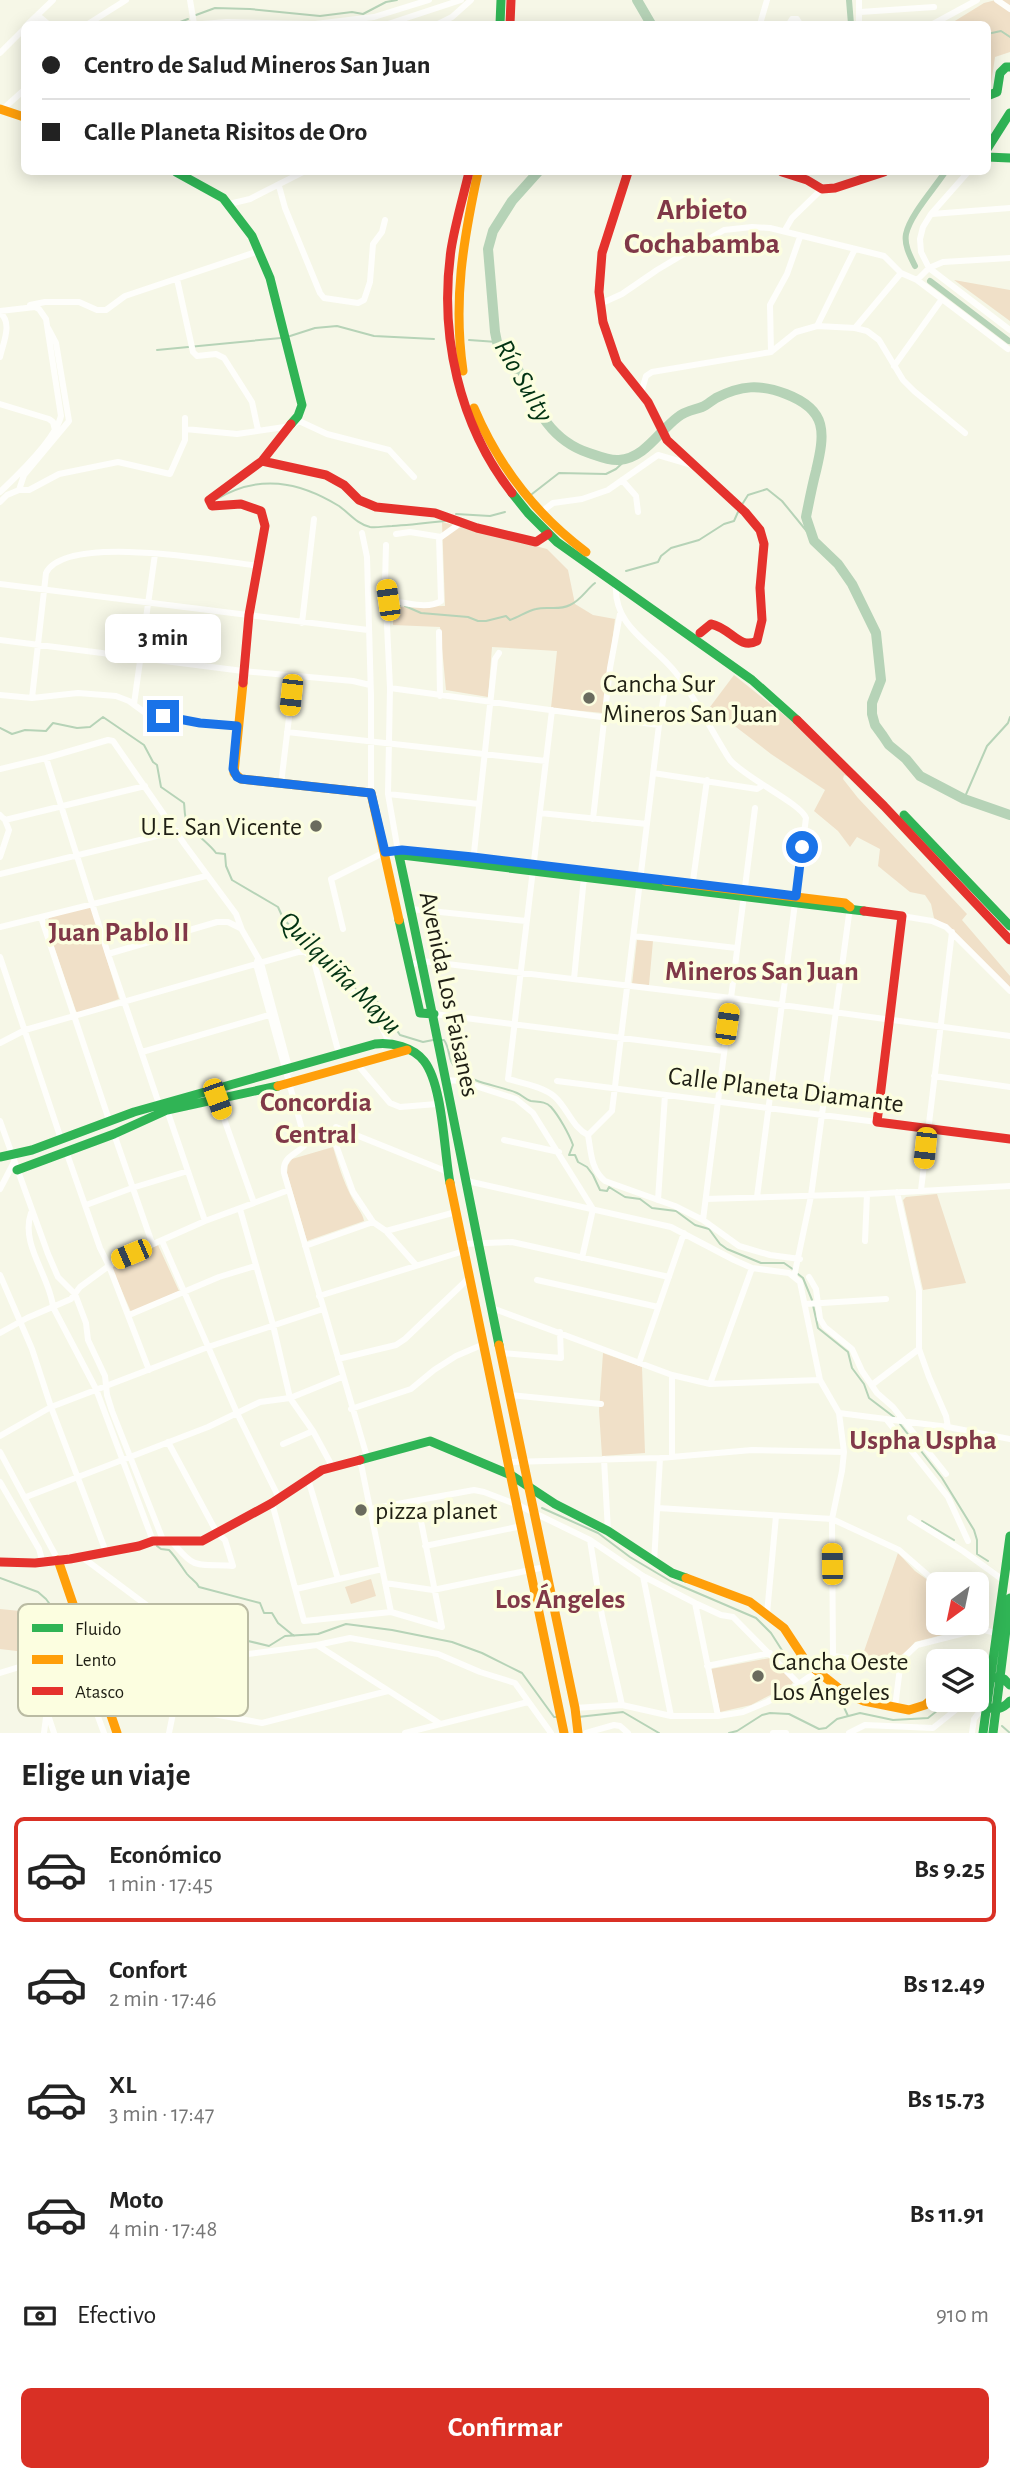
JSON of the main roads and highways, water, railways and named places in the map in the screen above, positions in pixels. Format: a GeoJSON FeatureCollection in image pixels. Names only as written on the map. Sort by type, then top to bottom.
{"type":"FeatureCollection","features":[{"type":"Feature","properties":{"kind":"main road"},"geometry":{"type":"LineString","coordinates":[[500,21],[501,0]]}},
{"type":"Feature","properties":{"kind":"main road"},"geometry":{"type":"LineString","coordinates":[[510,21],[511,0]]}},
{"type":"Feature","properties":{"kind":"main road"},"geometry":{"type":"LineString","coordinates":[[991,94],[997,92],[1002,70],[1009,66]]}},
{"type":"Feature","properties":{"kind":"main road"},"geometry":{"type":"LineString","coordinates":[[1,109],[21,116]]}},
{"type":"Feature","properties":{"kind":"main road"},"geometry":{"type":"LineString","coordinates":[[991,144],[1000,125],[1010,113]]}},
{"type":"Feature","properties":{"kind":"main road"},"geometry":{"type":"LineString","coordinates":[[991,157],[1010,158]]}},
{"type":"Feature","properties":{"kind":"main road"},"geometry":{"type":"LineString","coordinates":[[182,175],[216,192],[229,204],[246,227],[270,278],[302,405],[301,412],[279,444],[262,461]]}},
{"type":"Feature","properties":{"kind":"main road"},"geometry":{"type":"LineString","coordinates":[[468,175],[450,259],[450,349],[459,390],[482,447],[513,497],[548,534],[752,680],[776,701],[852,772],[1010,940]]}},
{"type":"Feature","properties":{"kind":"main road"},"geometry":{"type":"LineString","coordinates":[[477,175],[461,250],[457,300],[458,345],[469,393],[490,443],[509,476],[540,513],[579,548],[756,674],[839,749],[1010,926]]}},
{"type":"Feature","properties":{"kind":"main road"},"geometry":{"type":"LineString","coordinates":[[627,175],[601,253],[599,270],[603,322],[617,363],[648,402],[667,440],[753,520],[760,530],[764,544],[760,589],[762,620],[757,641],[750,645],[744,644],[724,627],[710,624],[700,633]]}},
{"type":"Feature","properties":{"kind":"main road"},"geometry":{"type":"LineString","coordinates":[[791,175],[822,189],[835,188],[875,175]]}},
{"type":"Feature","properties":{"kind":"main road"},"geometry":{"type":"LineString","coordinates":[[262,461],[326,475],[344,485],[359,500],[376,507],[435,513],[536,542],[548,534]]}},
{"type":"Feature","properties":{"kind":"main road","name":"Avenida Los Faisanes"},"geometry":{"type":"LineString","coordinates":[[262,461],[224,486],[209,500],[212,506],[241,504],[261,511],[265,526],[249,615],[233,769],[237,777],[371,793],[420,1013],[434,1014]]}},
{"type":"Feature","properties":{"kind":"main road"},"geometry":{"type":"LineString","coordinates":[[385,852],[641,881]]}},
{"type":"Feature","properties":{"kind":"main road","name":"Avenida Los Faisanes"},"geometry":{"type":"LineString","coordinates":[[398,852],[434,1014],[438,1049],[529,1489]]}},
{"type":"Feature","properties":{"kind":"main road"},"geometry":{"type":"LineString","coordinates":[[534,867],[584,877],[641,881]]}},
{"type":"Feature","properties":{"kind":"main road","name":"Calle Planeta Diamante"},"geometry":{"type":"LineString","coordinates":[[641,881],[902,916],[877,1122],[1010,1139]]}},
{"type":"Feature","properties":{"kind":"main road"},"geometry":{"type":"LineString","coordinates":[[15,1162],[61,1139],[109,1120],[163,1107],[287,1068],[376,1044],[388,1043],[407,1050]]}},
{"type":"Feature","properties":{"kind":"main road"},"geometry":{"type":"LineString","coordinates":[[0,1157],[15,1162],[66,1151],[114,1135],[163,1107],[289,1084],[407,1050]]}},
{"type":"Feature","properties":{"kind":"main road","name":"Avenida Los Faisanes"},"geometry":{"type":"LineString","coordinates":[[407,1050],[427,1065],[437,1104],[456,1212],[565,1733]]}},
{"type":"Feature","properties":{"kind":"main road"},"geometry":{"type":"LineString","coordinates":[[0,1562],[24,1565],[163,1541],[197,1542],[275,1501],[332,1466],[430,1441],[511,1475],[529,1489],[608,1531],[672,1573],[750,1602],[784,1628],[807,1663],[846,1694],[864,1701],[895,1707],[917,1709],[926,1703]]}},
{"type":"Feature","properties":{"kind":"main road"},"geometry":{"type":"LineString","coordinates":[[529,1489],[578,1733]]}},
{"type":"Feature","properties":{"kind":"main road"},"geometry":{"type":"LineString","coordinates":[[993,1733],[996,1707],[996,1633],[1010,1536]]}},
{"type":"Feature","properties":{"kind":"main road"},"geometry":{"type":"LineString","coordinates":[[58,1560],[72,1604]]}},
{"type":"Feature","properties":{"kind":"main road"},"geometry":{"type":"LineString","coordinates":[[996,1677],[1010,1598]]}},
{"type":"Feature","properties":{"kind":"main road"},"geometry":{"type":"LineString","coordinates":[[989,1679],[996,1677],[1010,1685]]}},
{"type":"Feature","properties":{"kind":"main road"},"geometry":{"type":"LineString","coordinates":[[983,1733],[996,1707]]}},
{"type":"Feature","properties":{"kind":"main road"},"geometry":{"type":"LineString","coordinates":[[561,1715],[575,1714]]}},
{"type":"Feature","properties":{"kind":"main road"},"geometry":{"type":"LineString","coordinates":[[111,1716],[117,1733]]}},
{"type":"Feature","properties":{"kind":"waterway"},"geometry":{"type":"LineString","coordinates":[[196,15],[215,8],[320,16],[352,12],[363,14],[386,2],[397,0]]}},
{"type":"Feature","properties":{"kind":"waterway","name":"Río Sulty"},"geometry":{"type":"LineString","coordinates":[[637,0],[649,21]]}},
{"type":"Feature","properties":{"kind":"waterway"},"geometry":{"type":"LineString","coordinates":[[849,0],[851,21]]}},
{"type":"Feature","properties":{"kind":"waterway"},"geometry":{"type":"LineString","coordinates":[[183,21],[188,19]]}},
{"type":"Feature","properties":{"kind":"waterway"},"geometry":{"type":"LineString","coordinates":[[991,33],[1001,31],[1010,37]]}},
{"type":"Feature","properties":{"kind":"waterway","name":"Río Sulty"},"geometry":{"type":"LineString","coordinates":[[535,175],[512,201],[493,231],[488,249],[497,342],[504,353],[512,357],[541,414],[560,437],[573,446],[604,458],[619,460],[644,449],[681,415],[734,390],[751,387],[768,389],[786,394],[810,407],[816,415],[822,434],[806,517],[814,541],[838,564],[852,584],[876,633],[881,680],[872,703],[875,725],[889,745],[906,759],[920,776],[964,799],[1010,815]]}},
{"type":"Feature","properties":{"kind":"waterway"},"geometry":{"type":"LineString","coordinates":[[915,266],[907,246],[908,227],[943,175]]}},
{"type":"Feature","properties":{"kind":"waterway"},"geometry":{"type":"LineString","coordinates":[[930,281],[1009,341]]}},
{"type":"Feature","properties":{"kind":"waterway"},"geometry":{"type":"LineString","coordinates":[[287,337],[315,328],[337,326],[374,336],[434,339]]}},
{"type":"Feature","properties":{"kind":"waterway"},"geometry":{"type":"LineString","coordinates":[[157,350],[281,338]]}},
{"type":"Feature","properties":{"kind":"waterway"},"geometry":{"type":"LineString","coordinates":[[469,340],[497,342]]}},
{"type":"Feature","properties":{"kind":"waterway"},"geometry":{"type":"LineString","coordinates":[[532,494],[559,473],[606,474],[629,457]]}},
{"type":"Feature","properties":{"kind":"waterway"},"geometry":{"type":"LineString","coordinates":[[217,499],[248,486],[278,484],[293,486],[324,497],[370,527],[445,521]]}},
{"type":"Feature","properties":{"kind":"waterway"},"geometry":{"type":"LineString","coordinates":[[743,503],[748,495],[767,489],[782,501],[809,534]]}},
{"type":"Feature","properties":{"kind":"waterway"},"geometry":{"type":"LineString","coordinates":[[456,514],[490,516],[505,512]]}},
{"type":"Feature","properties":{"kind":"waterway"},"geometry":{"type":"LineString","coordinates":[[626,571],[658,562],[671,548],[699,540],[724,524],[734,521],[738,512]]}},
{"type":"Feature","properties":{"kind":"waterway"},"geometry":{"type":"LineString","coordinates":[[405,606],[421,613],[468,617],[478,621],[506,616],[510,620],[536,609],[570,605],[595,583]]}},
{"type":"Feature","properties":{"kind":"waterway"},"geometry":{"type":"LineString","coordinates":[[391,608],[400,605]]}},
{"type":"Feature","properties":{"kind":"waterway","name":"Quilquiña Mayu"},"geometry":{"type":"LineString","coordinates":[[0,728],[12,734],[25,730],[46,731],[53,723],[77,728],[90,727],[103,717],[144,745],[157,765],[161,787],[184,803],[186,819],[196,833],[216,853],[225,854],[226,866],[232,880],[278,907],[290,926],[337,963],[357,991],[376,1000],[400,1035],[423,1042],[433,1040]]}},
{"type":"Feature","properties":{"kind":"waterway"},"geometry":{"type":"LineString","coordinates":[[964,799],[987,746],[1008,723],[1010,717]]}},
{"type":"Feature","properties":{"kind":"waterway","name":"Quilquiña Mayu"},"geometry":{"type":"LineString","coordinates":[[439,1040],[444,1040],[452,1062],[463,1074],[551,1107],[564,1125],[573,1145],[569,1155],[575,1155],[578,1162],[587,1167],[600,1190],[607,1191],[609,1187],[625,1197],[640,1199],[652,1208],[676,1211],[695,1225],[709,1229],[727,1249],[761,1263],[784,1263],[794,1270]]}},
{"type":"Feature","properties":{"kind":"waterway","name":"Quilquiña Mayu"},"geometry":{"type":"LineString","coordinates":[[798,1274],[803,1278],[812,1300]]}},
{"type":"Feature","properties":{"kind":"waterway","name":"Quilquiña Mayu"},"geometry":{"type":"LineString","coordinates":[[813,1305],[818,1328],[848,1352],[852,1368],[864,1384],[869,1398],[894,1417]]}},
{"type":"Feature","properties":{"kind":"waterway","name":"Quilquiña Mayu"},"geometry":{"type":"LineString","coordinates":[[900,1424],[942,1478],[974,1530],[977,1554],[988,1561]]}},
{"type":"Feature","properties":{"kind":"waterway"},"geometry":{"type":"LineString","coordinates":[[542,1508],[598,1533],[630,1557],[672,1582],[756,1618],[771,1633],[785,1655],[802,1671]]}},
{"type":"Feature","properties":{"kind":"waterway"},"geometry":{"type":"LineString","coordinates":[[922,1521],[954,1540]]}},
{"type":"Feature","properties":{"kind":"waterway"},"geometry":{"type":"LineString","coordinates":[[157,1546],[169,1550],[199,1587],[260,1603],[264,1613],[272,1613],[278,1623],[294,1636]]}},
{"type":"Feature","properties":{"kind":"waterway"},"geometry":{"type":"LineString","coordinates":[[0,1578],[38,1592],[50,1604]]}},
{"type":"Feature","properties":{"kind":"waterway"},"geometry":{"type":"LineString","coordinates":[[248,1641],[269,1646],[285,1636],[318,1634],[346,1624],[452,1642],[522,1673],[554,1717],[559,1717]]}},
{"type":"Feature","properties":{"kind":"waterway"},"geometry":{"type":"LineString","coordinates":[[813,1685],[842,1703],[848,1716]]}},
{"type":"Feature","properties":{"kind":"waterway"},"geometry":{"type":"LineString","coordinates":[[578,1717],[623,1712],[659,1733]]}},
{"type":"Feature","properties":{"kind":"waterway"},"geometry":{"type":"LineString","coordinates":[[729,1733],[770,1713],[789,1714],[819,1729],[826,1728],[837,1719],[860,1713],[893,1720],[928,1718],[936,1712]]}},
{"type":"Feature","properties":{"kind":"waterway"},"geometry":{"type":"LineString","coordinates":[[1002,1726],[1010,1733]]}},
{"type":"Feature","properties":{"kind":"place","name":"Cancha Sur Mineros San Juan"},"geometry":{"type":"Point","coordinates":[589,698]}},
{"type":"Feature","properties":{"kind":"place","name":"U.E. San Vicente"},"geometry":{"type":"Point","coordinates":[316,826]}},
{"type":"Feature","properties":{"kind":"place","name":"pizza planet"},"geometry":{"type":"Point","coordinates":[361,1510]}},
{"type":"Feature","properties":{"kind":"place","name":"Cancha Oeste Los Ángeles"},"geometry":{"type":"Point","coordinates":[758,1676]}},
{"type":"Feature","properties":{"kind":"district","name":"Arbieto Cochabamba"},"geometry":{"type":"Point","coordinates":[702,226]}},
{"type":"Feature","properties":{"kind":"district","name":"Juan Pablo II"},"geometry":{"type":"Point","coordinates":[119,931]}},
{"type":"Feature","properties":{"kind":"district","name":"Mineros San Juan"},"geometry":{"type":"Point","coordinates":[762,970]}},
{"type":"Feature","properties":{"kind":"district","name":"Concordia Central"},"geometry":{"type":"Point","coordinates":[316,1117]}},
{"type":"Feature","properties":{"kind":"district","name":"Uspha Uspha"},"geometry":{"type":"Point","coordinates":[923,1439]}},
{"type":"Feature","properties":{"kind":"district","name":"Los Ángeles"},"geometry":{"type":"Point","coordinates":[560,1598]}}]}
